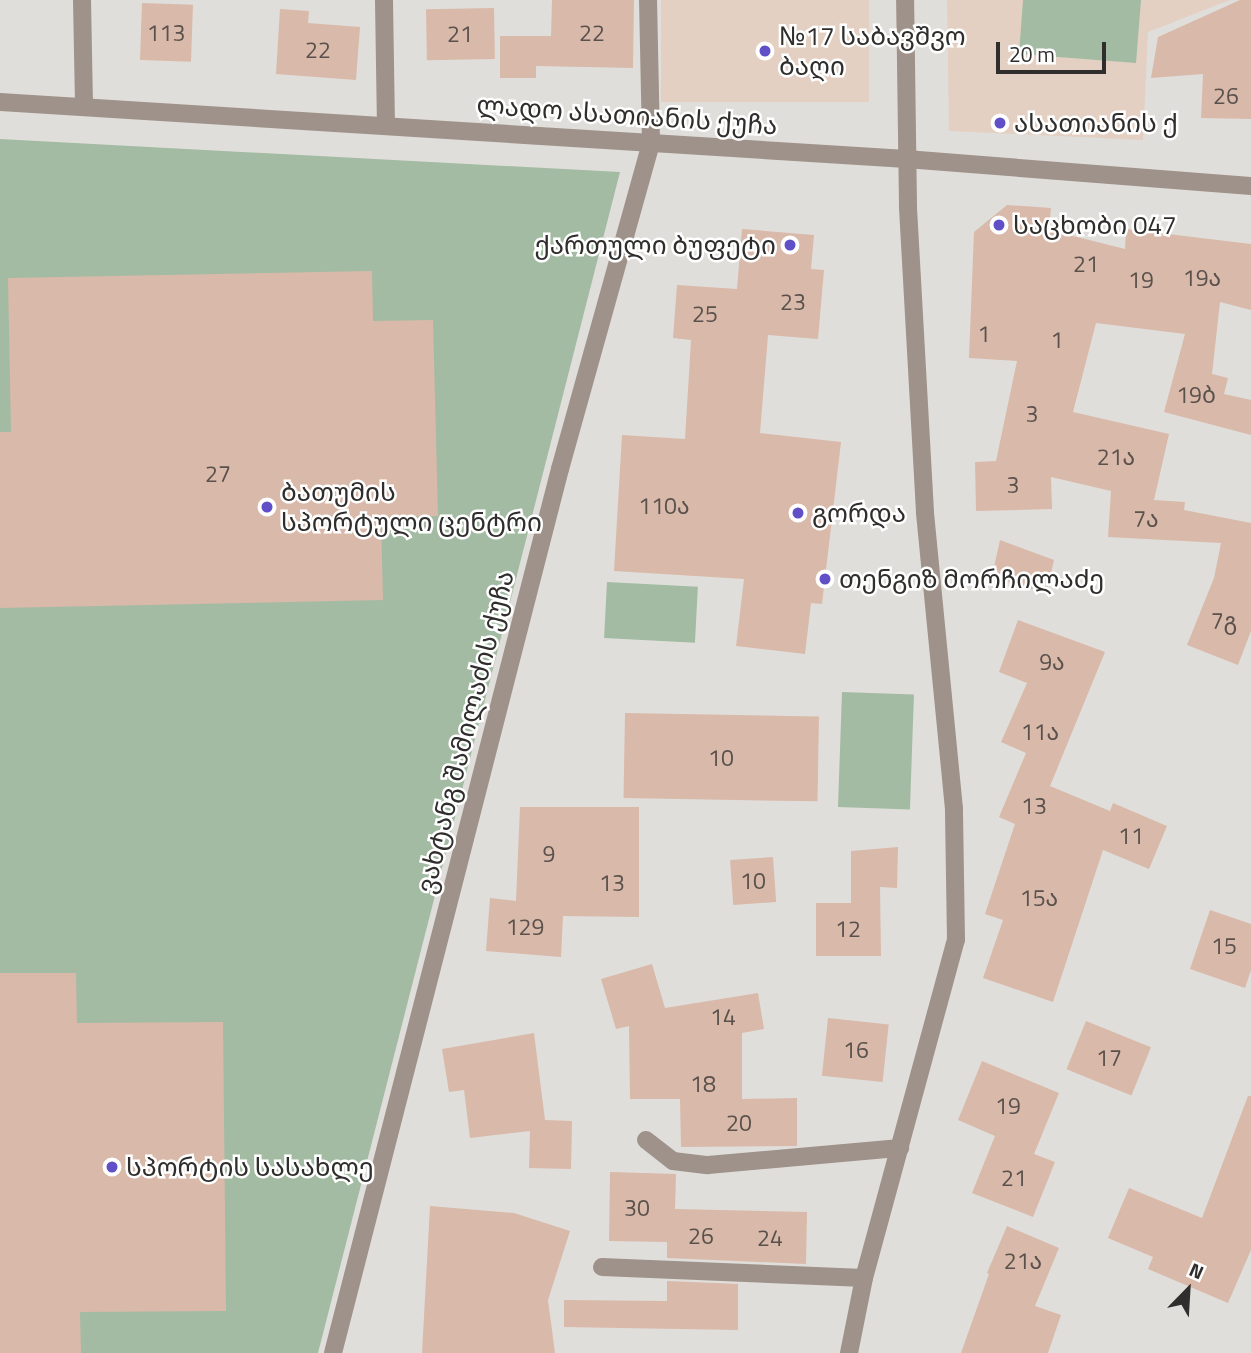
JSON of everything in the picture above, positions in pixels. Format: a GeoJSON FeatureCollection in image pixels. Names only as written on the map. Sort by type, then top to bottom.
{"type":"FeatureCollection","features":[{"type":"Feature","properties":{"kind":"street"},"geometry":{"type":"LineString","coordinates":[[82,0],[85,107]]}},
{"type":"Feature","properties":{"kind":"street"},"geometry":{"type":"LineString","coordinates":[[384,0],[386,125]]}},
{"type":"Feature","properties":{"kind":"street","name":"ვახტანგ შამილაძის ქუჩა"},"geometry":{"type":"LineString","coordinates":[[333,1353],[556,482],[651,142],[648,0]]}},
{"type":"Feature","properties":{"kind":"street"},"geometry":{"type":"LineString","coordinates":[[849,1353],[864,1278],[956,940],[954,809],[925,512],[906,159],[905,0]]}},
{"type":"Feature","properties":{"kind":"street","name":"ლადო ასათიანის ქუჩა"},"geometry":{"type":"LineString","coordinates":[[0,102],[906,159],[1251,186]]}},
{"type":"Feature","properties":{"kind":"street"},"geometry":{"type":"LineString","coordinates":[[646,1140],[673,1161],[708,1165],[900,1148]]}},
{"type":"Feature","properties":{"kind":"street"},"geometry":{"type":"LineString","coordinates":[[602,1267],[864,1278]]}},
{"type":"Feature","properties":{"kind":"shaded area","name":"№17 საბავშვო ბაღი"},"geometry":{"type":"Polygon","coordinates":[[[661,0],[869,0],[869,102],[661,102],[661,0]]]}},
{"type":"Feature","properties":{"kind":"shaded area"},"geometry":{"type":"Polygon","coordinates":[[[947,0],[1230,0],[1148,32],[1143,140],[949,131],[947,0]]]}},
{"type":"Feature","properties":{"kind":"green space"},"geometry":{"type":"Polygon","coordinates":[[[1023,0],[1141,0],[1136,63],[1019,54],[1023,0]]]}},
{"type":"Feature","properties":{"kind":"green space","name":"ბათუმის სპორტული ცენტრი"},"geometry":{"type":"Polygon","coordinates":[[[0,139],[620,172],[318,1353],[0,1353],[0,139]]]}},
{"type":"Feature","properties":{"kind":"green space"},"geometry":{"type":"Polygon","coordinates":[[[607,582],[698,587],[695,643],[604,638],[607,582]]]}},
{"type":"Feature","properties":{"kind":"green space"},"geometry":{"type":"Polygon","coordinates":[[[842,692],[914,695],[910,809],[838,807],[842,692]]]}},
{"type":"Feature","properties":{"kind":"building"},"geometry":{"type":"Polygon","coordinates":[[[552,0],[634,0],[633,68],[536,66],[536,78],[500,78],[500,36],[551,36],[552,0]]]}},
{"type":"Feature","properties":{"kind":"building"},"geometry":{"type":"Polygon","coordinates":[[[1240,0],[1251,0],[1251,119],[1201,118],[1203,74],[1151,78],[1158,37],[1240,0]]]}},
{"type":"Feature","properties":{"kind":"building"},"geometry":{"type":"Polygon","coordinates":[[[142,3],[193,5],[191,62],[140,60],[142,3]]]}},
{"type":"Feature","properties":{"kind":"building"},"geometry":{"type":"Polygon","coordinates":[[[494,8],[495,59],[427,60],[426,9],[494,8]]]}},
{"type":"Feature","properties":{"kind":"building"},"geometry":{"type":"Polygon","coordinates":[[[280,9],[309,11],[308,23],[360,27],[356,80],[276,74],[280,9]]]}},
{"type":"Feature","properties":{"kind":"building"},"geometry":{"type":"Polygon","coordinates":[[[1007,205],[1051,208],[1049,230],[1125,249],[1126,229],[1251,244],[1251,310],[1220,302],[1212,374],[1228,378],[1224,394],[1251,400],[1251,435],[1164,412],[1185,334],[1096,323],[1073,412],[1169,434],[1154,500],[1185,502],[1184,510],[1251,523],[1251,631],[1238,665],[1187,645],[1214,578],[1221,543],[1108,537],[1111,491],[1051,477],[1052,509],[976,511],[975,462],[996,461],[1017,361],[969,358],[974,232],[1007,205]]]}},
{"type":"Feature","properties":{"kind":"building"},"geometry":{"type":"Polygon","coordinates":[[[742,229],[814,235],[811,269],[824,270],[818,339],[768,335],[760,433],[841,442],[822,604],[811,603],[805,654],[736,646],[744,579],[614,571],[622,435],[685,439],[691,340],[673,338],[677,285],[737,289],[742,229]]]}},
{"type":"Feature","properties":{"kind":"building"},"geometry":{"type":"Polygon","coordinates":[[[372,271],[373,321],[433,320],[438,516],[381,517],[383,600],[0,608],[0,432],[11,432],[8,278],[372,271]]]}},
{"type":"Feature","properties":{"kind":"building"},"geometry":{"type":"Polygon","coordinates":[[[1000,540],[1054,560],[1046,594],[992,576],[1000,540]]]}},
{"type":"Feature","properties":{"kind":"building"},"geometry":{"type":"Polygon","coordinates":[[[1018,620],[1105,652],[1050,786],[1110,811],[1113,803],[1167,826],[1149,869],[1103,850],[1053,1002],[983,978],[1003,920],[985,914],[1015,824],[999,817],[1026,753],[1001,742],[1027,683],[999,672],[1018,620]]]}},
{"type":"Feature","properties":{"kind":"building"},"geometry":{"type":"Polygon","coordinates":[[[625,713],[819,716],[817,801],[624,798],[625,713]]]}},
{"type":"Feature","properties":{"kind":"building"},"geometry":{"type":"Polygon","coordinates":[[[520,807],[639,807],[639,917],[563,916],[561,957],[486,951],[490,898],[516,901],[520,807]]]}},
{"type":"Feature","properties":{"kind":"building"},"geometry":{"type":"Polygon","coordinates":[[[898,847],[897,888],[880,887],[881,956],[816,956],[816,903],[851,903],[851,851],[898,847]]]}},
{"type":"Feature","properties":{"kind":"building"},"geometry":{"type":"Polygon","coordinates":[[[773,857],[776,902],[733,905],[730,860],[773,857]]]}},
{"type":"Feature","properties":{"kind":"building"},"geometry":{"type":"Polygon","coordinates":[[[1210,910],[1251,924],[1251,970],[1245,988],[1190,969],[1210,910]]]}},
{"type":"Feature","properties":{"kind":"building"},"geometry":{"type":"Polygon","coordinates":[[[652,964],[665,1008],[758,993],[764,1029],[742,1033],[742,1099],[797,1098],[797,1146],[681,1147],[680,1099],[630,1099],[629,1026],[616,1029],[601,979],[652,964]]]}},
{"type":"Feature","properties":{"kind":"building","name":"სპორტის სასახლე"},"geometry":{"type":"Polygon","coordinates":[[[0,973],[76,973],[77,1023],[223,1022],[226,1311],[80,1312],[81,1353],[0,1353],[0,973]]]}},
{"type":"Feature","properties":{"kind":"building"},"geometry":{"type":"Polygon","coordinates":[[[828,1018],[889,1024],[883,1082],[822,1076],[828,1018]]]}},
{"type":"Feature","properties":{"kind":"building"},"geometry":{"type":"Polygon","coordinates":[[[1086,1021],[1151,1047],[1131,1095],[1067,1069],[1086,1021]]]}},
{"type":"Feature","properties":{"kind":"building"},"geometry":{"type":"Polygon","coordinates":[[[534,1033],[545,1120],[572,1121],[571,1169],[529,1168],[530,1131],[470,1138],[464,1090],[449,1092],[442,1049],[534,1033]]]}},
{"type":"Feature","properties":{"kind":"building"},"geometry":{"type":"Polygon","coordinates":[[[982,1061],[1059,1093],[1034,1154],[1055,1162],[1033,1217],[972,1193],[995,1136],[958,1120],[982,1061]]]}},
{"type":"Feature","properties":{"kind":"building"},"geometry":{"type":"Polygon","coordinates":[[[1248,1096],[1251,1096],[1251,1250],[1228,1303],[1148,1269],[1153,1257],[1108,1238],[1129,1188],[1202,1218],[1248,1096]]]}},
{"type":"Feature","properties":{"kind":"building"},"geometry":{"type":"Polygon","coordinates":[[[610,1172],[676,1174],[675,1209],[807,1212],[806,1264],[667,1258],[667,1242],[609,1241],[610,1172]]]}},
{"type":"Feature","properties":{"kind":"building"},"geometry":{"type":"Polygon","coordinates":[[[430,1206],[514,1213],[570,1231],[548,1300],[555,1353],[422,1353],[430,1206]]]}},
{"type":"Feature","properties":{"kind":"building"},"geometry":{"type":"Polygon","coordinates":[[[1007,1226],[1059,1248],[1035,1306],[1061,1315],[1048,1353],[961,1353],[989,1274],[987,1273],[1007,1226]]]}},
{"type":"Feature","properties":{"kind":"building"},"geometry":{"type":"Polygon","coordinates":[[[667,1281],[738,1284],[738,1330],[564,1327],[564,1300],[667,1301],[667,1281]]]}},
{"type":"Feature","properties":{"kind":"place","name":"№17 საბავშვო ბაღი"},"geometry":{"type":"Point","coordinates":[765,51]}},
{"type":"Feature","properties":{"kind":"place","name":"ასათიანის ქ"},"geometry":{"type":"Point","coordinates":[1000,123]}},
{"type":"Feature","properties":{"kind":"place","name":"საცხობი 047"},"geometry":{"type":"Point","coordinates":[999,225]}},
{"type":"Feature","properties":{"kind":"place","name":"ქართული ბუფეტი"},"geometry":{"type":"Point","coordinates":[790,245]}},
{"type":"Feature","properties":{"kind":"place","name":"ბათუმის სპორტული ცენტრი"},"geometry":{"type":"Point","coordinates":[267,507]}},
{"type":"Feature","properties":{"kind":"place","name":"გორდა"},"geometry":{"type":"Point","coordinates":[798,513]}},
{"type":"Feature","properties":{"kind":"place","name":"თენგიზ მორჩილაძე"},"geometry":{"type":"Point","coordinates":[825,579]}},
{"type":"Feature","properties":{"kind":"place","name":"სპორტის სასახლე"},"geometry":{"type":"Point","coordinates":[112,1167]}}]}
